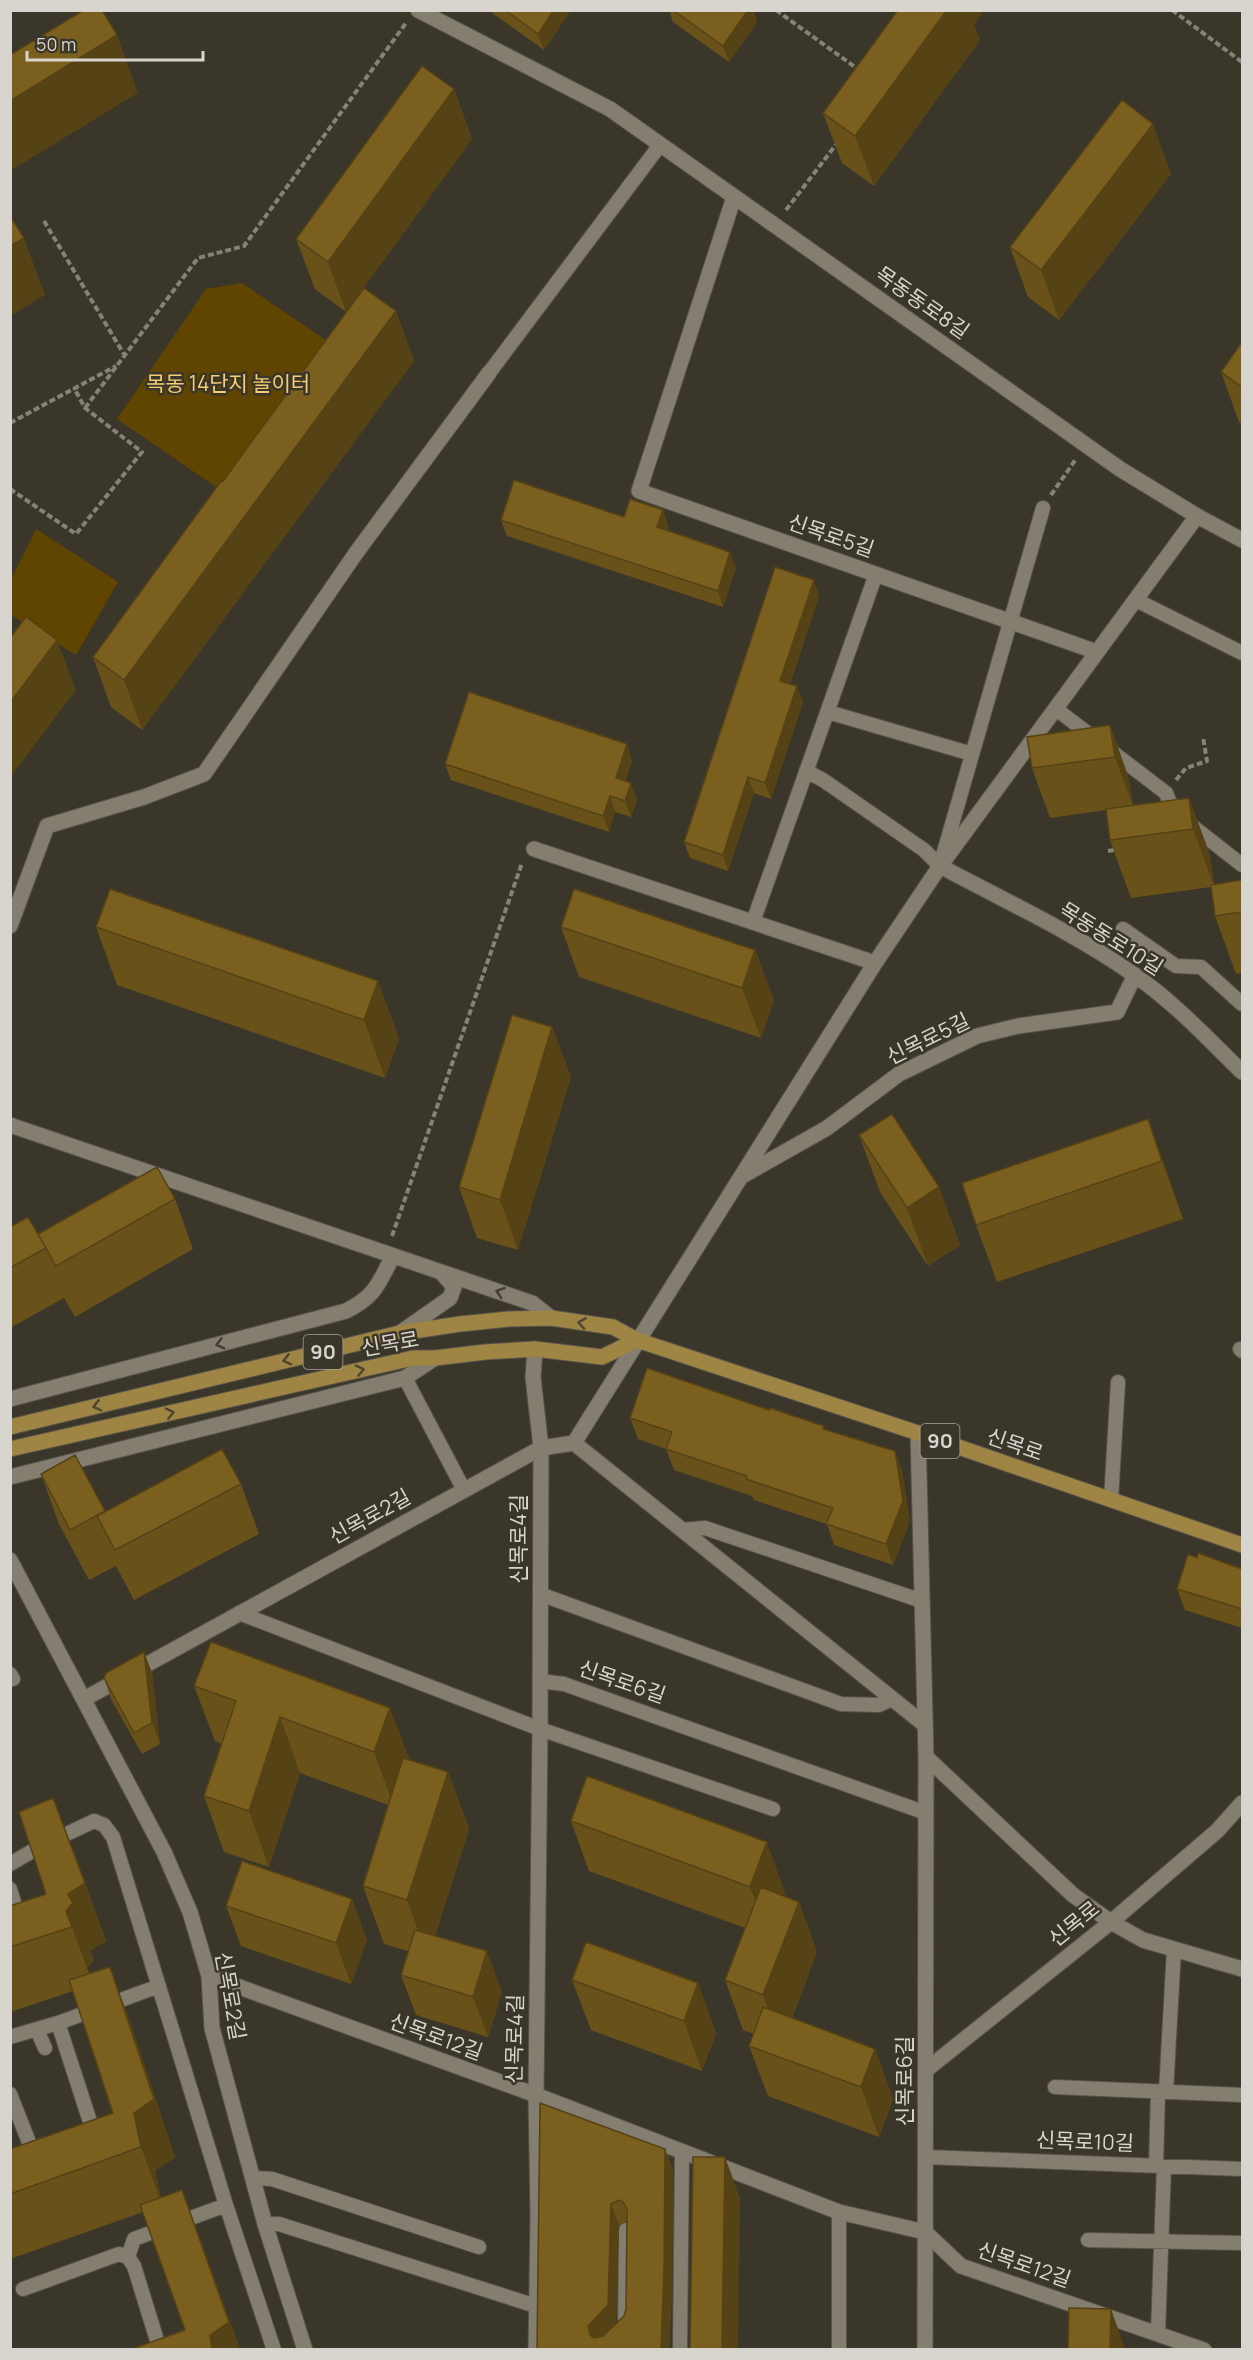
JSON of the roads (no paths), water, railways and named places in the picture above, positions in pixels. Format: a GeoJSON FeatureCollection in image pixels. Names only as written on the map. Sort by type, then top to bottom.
{"type":"FeatureCollection","features":[{"type":"Feature","properties":{"kind":"main road","name":"신목로"},"geometry":{"type":"LineString","coordinates":[[10,1427],[400,1333],[499,1320],[551,1318],[613,1328],[637,1340],[918,1433],[1242,1545]]}},
{"type":"Feature","properties":{"kind":"main road","name":"신목로"},"geometry":{"type":"LineString","coordinates":[[10,1449],[413,1358],[535,1349],[602,1357],[637,1340]]}},
{"type":"Feature","properties":{"kind":"street","name":"목동동로8길"},"geometry":{"type":"LineString","coordinates":[[413,15],[610,109],[1120,469],[1197,516],[1242,540]]}},
{"type":"Feature","properties":{"kind":"street","name":"신목로5길"},"geometry":{"type":"LineString","coordinates":[[734,197],[639,491],[1097,652]]}},
{"type":"Feature","properties":{"kind":"street"},"geometry":{"type":"LineString","coordinates":[[10,926],[47,826],[144,797],[204,774],[356,552],[489,373]]}},
{"type":"Feature","properties":{"kind":"street","name":"신목로5길"},"geometry":{"type":"LineString","coordinates":[[637,1340],[874,963],[940,866],[1197,516]]}},
{"type":"Feature","properties":{"kind":"street"},"geometry":{"type":"LineString","coordinates":[[534,849],[874,963]]}},
{"type":"Feature","properties":{"kind":"street","name":"목동동로10길"},"geometry":{"type":"LineString","coordinates":[[940,866],[1092,946],[1135,975],[1174,1006],[1242,1072]]}},
{"type":"Feature","properties":{"kind":"street","name":"신목로5길"},"geometry":{"type":"LineString","coordinates":[[741,1176],[827,1128],[899,1074],[977,1036],[1018,1026],[1117,1012],[1135,975]]}},
{"type":"Feature","properties":{"kind":"street","name":"신목로"},"geometry":{"type":"LineString","coordinates":[[10,1125],[532,1304],[551,1318]]}},
{"type":"Feature","properties":{"kind":"street"},"geometry":{"type":"LineString","coordinates":[[10,1399],[346,1311],[365,1301],[375,1290],[393,1256]]}},
{"type":"Feature","properties":{"kind":"street"},"geometry":{"type":"LineString","coordinates":[[400,1333],[450,1298],[454,1287],[442,1273]]}},
{"type":"Feature","properties":{"kind":"street"},"geometry":{"type":"LineString","coordinates":[[637,1340],[574,1443],[926,1725]]}},
{"type":"Feature","properties":{"kind":"street","name":"신목로4길"},"geometry":{"type":"LineString","coordinates":[[535,1349],[533,1377],[541,1448],[536,2349]]}},
{"type":"Feature","properties":{"kind":"street"},"geometry":{"type":"LineString","coordinates":[[10,1477],[405,1378],[435,1358]]}},
{"type":"Feature","properties":{"kind":"street","name":"신목로6길"},"geometry":{"type":"LineString","coordinates":[[918,1433],[926,1725],[925,2349]]}},
{"type":"Feature","properties":{"kind":"street","name":"신목로2길"},"geometry":{"type":"LineString","coordinates":[[84,1699],[541,1448],[574,1443]]}},
{"type":"Feature","properties":{"kind":"street","name":"신목로2길"},"geometry":{"type":"LineString","coordinates":[[10,1560],[164,1852],[190,1912],[209,1976],[212,2028],[265,2224],[305,2349]]}},
{"type":"Feature","properties":{"kind":"street"},"geometry":{"type":"LineString","coordinates":[[926,1757],[1073,1895],[1112,1922],[1143,1940],[1242,1969]]}},
{"type":"Feature","properties":{"kind":"street","name":"신목로"},"geometry":{"type":"LineString","coordinates":[[926,2070],[1112,1922],[1217,1832],[1242,1803]]}},
{"type":"Feature","properties":{"kind":"street","name":"신목로12길"},"geometry":{"type":"LineString","coordinates":[[209,1976],[536,2096],[839,2212],[925,2232],[961,2266],[1158,2332],[1197,2348]]}},
{"type":"Feature","properties":{"kind":"lane"},"geometry":{"type":"LineString","coordinates":[[489,373],[660,145]]}},
{"type":"Feature","properties":{"kind":"lane"},"geometry":{"type":"LineString","coordinates":[[1009,621],[1043,508]]}},
{"type":"Feature","properties":{"kind":"lane"},"geometry":{"type":"LineString","coordinates":[[753,922],[876,574]]}},
{"type":"Feature","properties":{"kind":"lane"},"geometry":{"type":"LineString","coordinates":[[1136,600],[1242,653]]}},
{"type":"Feature","properties":{"kind":"lane","name":"신목로5길"},"geometry":{"type":"LineString","coordinates":[[940,866],[1009,621]]}},
{"type":"Feature","properties":{"kind":"lane"},"geometry":{"type":"LineString","coordinates":[[1056,709],[1166,793],[1173,811],[1242,864]]}},
{"type":"Feature","properties":{"kind":"lane"},"geometry":{"type":"LineString","coordinates":[[828,712],[972,754]]}},
{"type":"Feature","properties":{"kind":"lane"},"geometry":{"type":"LineString","coordinates":[[806,771],[823,780],[924,850],[940,866]]}},
{"type":"Feature","properties":{"kind":"lane"},"geometry":{"type":"LineString","coordinates":[[1123,929],[1176,966],[1201,967],[1242,1004]]}},
{"type":"Feature","properties":{"kind":"lane"},"geometry":{"type":"LineString","coordinates":[[405,1378],[464,1490]]}},
{"type":"Feature","properties":{"kind":"lane"},"geometry":{"type":"LineString","coordinates":[[1111,1500],[1118,1382]]}},
{"type":"Feature","properties":{"kind":"lane"},"geometry":{"type":"LineString","coordinates":[[682,1530],[705,1528],[922,1601]]}},
{"type":"Feature","properties":{"kind":"lane"},"geometry":{"type":"LineString","coordinates":[[540,1594],[841,1704],[879,1705],[892,1699]]}},
{"type":"Feature","properties":{"kind":"lane"},"geometry":{"type":"LineString","coordinates":[[239,1613],[540,1729],[773,1809]]}},
{"type":"Feature","properties":{"kind":"lane","name":"신목로6길"},"geometry":{"type":"LineString","coordinates":[[540,1681],[564,1684],[926,1813]]}},
{"type":"Feature","properties":{"kind":"lane"},"geometry":{"type":"LineString","coordinates":[[10,1864],[41,1846],[94,1821],[105,1825],[113,1837],[226,2205],[274,2349]]}},
{"type":"Feature","properties":{"kind":"lane"},"geometry":{"type":"LineString","coordinates":[[10,1937],[23,1931],[11,1893]]}},
{"type":"Feature","properties":{"kind":"lane"},"geometry":{"type":"LineString","coordinates":[[1158,2332],[1162,2092],[1174,1949]]}},
{"type":"Feature","properties":{"kind":"lane"},"geometry":{"type":"LineString","coordinates":[[10,2037],[38,2030],[159,1986]]}},
{"type":"Feature","properties":{"kind":"lane"},"geometry":{"type":"LineString","coordinates":[[58,2023],[94,2134],[74,2141]]}},
{"type":"Feature","properties":{"kind":"lane"},"geometry":{"type":"LineString","coordinates":[[38,2030],[45,2048]]}},
{"type":"Feature","properties":{"kind":"lane"},"geometry":{"type":"LineString","coordinates":[[1055,2087],[1242,2096]]}},
{"type":"Feature","properties":{"kind":"lane"},"geometry":{"type":"LineString","coordinates":[[10,2094],[34,2155],[54,2148]]}},
{"type":"Feature","properties":{"kind":"lane"},"geometry":{"type":"LineString","coordinates":[[680,2349],[685,2271],[682,2152]]}},
{"type":"Feature","properties":{"kind":"lane","name":"신목로10길"},"geometry":{"type":"LineString","coordinates":[[926,2157],[1242,2169]]}},
{"type":"Feature","properties":{"kind":"lane"},"geometry":{"type":"LineString","coordinates":[[253,2178],[272,2179],[479,2247]]}},
{"type":"Feature","properties":{"kind":"lane"},"geometry":{"type":"LineString","coordinates":[[128,2258],[134,2239],[226,2205]]}},
{"type":"Feature","properties":{"kind":"lane"},"geometry":{"type":"LineString","coordinates":[[839,2212],[839,2349]]}},
{"type":"Feature","properties":{"kind":"lane"},"geometry":{"type":"LineString","coordinates":[[265,2224],[279,2224],[536,2306]]}},
{"type":"Feature","properties":{"kind":"lane"},"geometry":{"type":"LineString","coordinates":[[603,2349],[625,2330],[626,2230]]}},
{"type":"Feature","properties":{"kind":"lane"},"geometry":{"type":"LineString","coordinates":[[1088,2240],[1242,2243]]}},
{"type":"Feature","properties":{"kind":"lane"},"geometry":{"type":"LineString","coordinates":[[23,2289],[119,2254],[128,2258],[134,2266],[136,2296],[160,2349]]}},
{"type":"Feature","properties":{"kind":"park label","name":"목동 14단지 놀이터"},"geometry":{"type":"Point","coordinates":[228,384]}}]}
